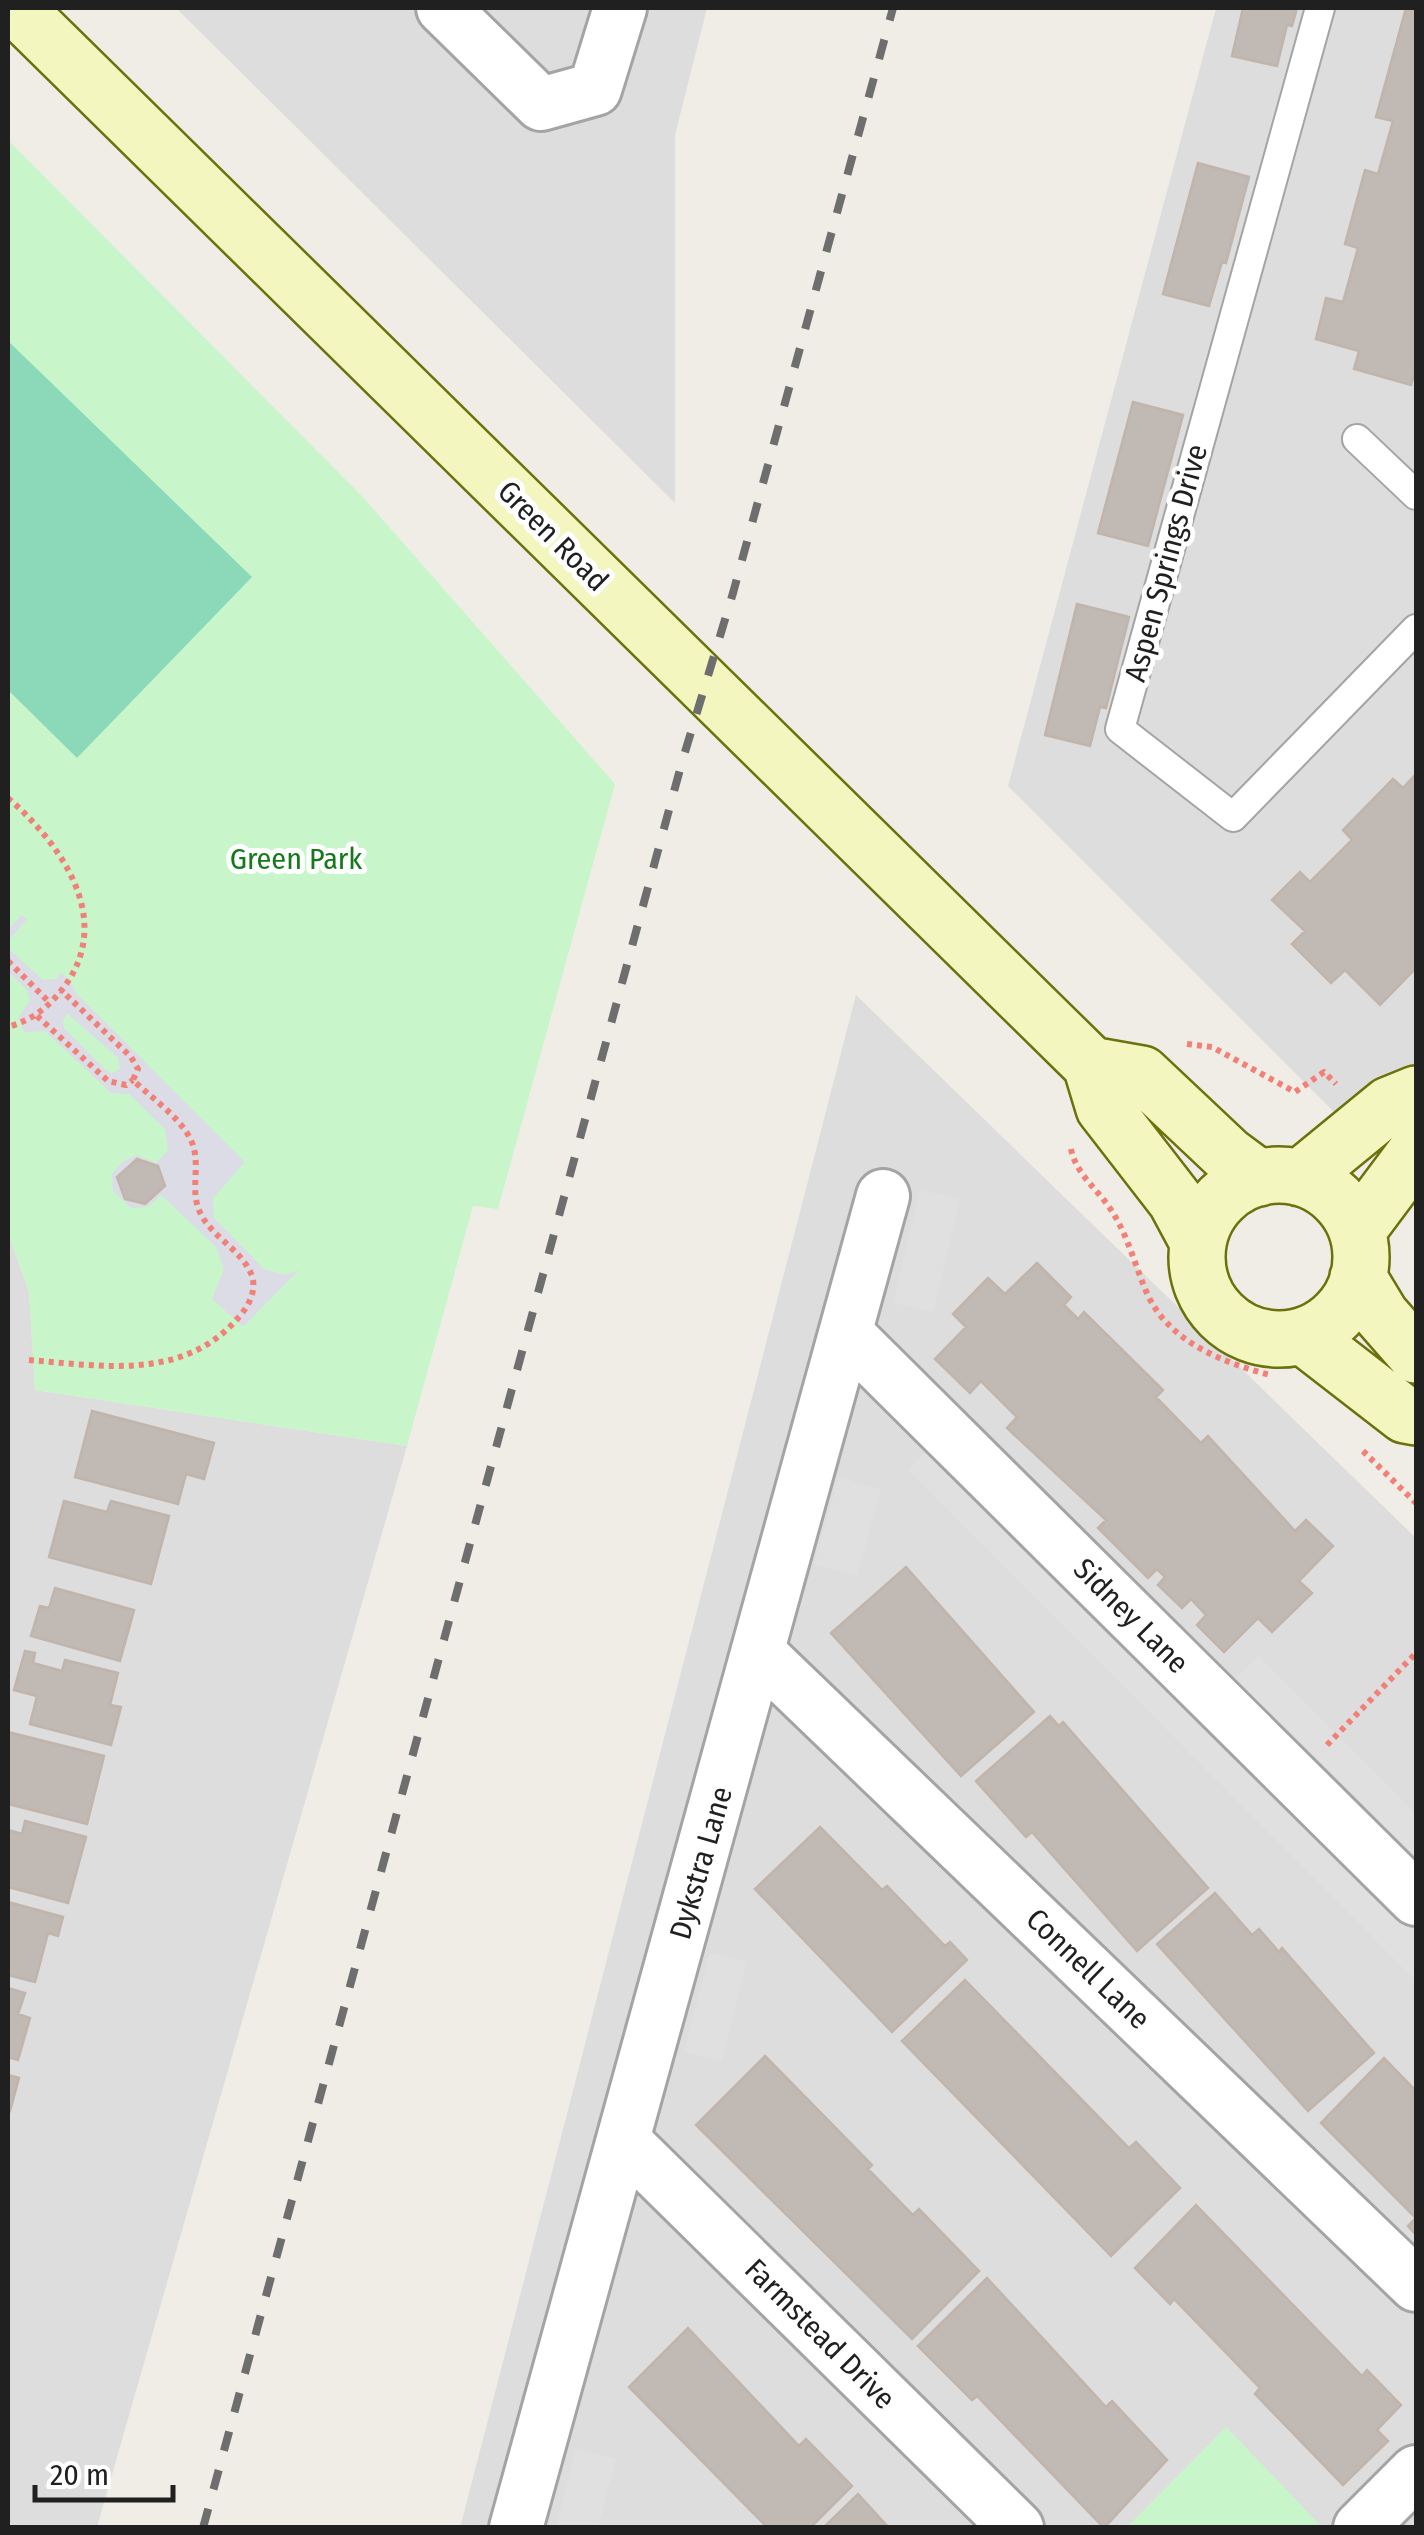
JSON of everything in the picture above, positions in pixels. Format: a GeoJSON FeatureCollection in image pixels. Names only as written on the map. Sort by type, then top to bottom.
{"type":"FeatureCollection","features":[{"type":"Feature","properties":{"kind":"street","name":"Green Road"},"geometry":{"type":"LineString","coordinates":[[16,8],[1091,1065],[1104,1108],[1176,1201],[1198,1242]]}},
{"type":"Feature","properties":{"kind":"street"},"geometry":{"type":"LineString","coordinates":[[443,8],[541,104],[595,89],[620,8]]}},
{"type":"Feature","properties":{"kind":"street"},"geometry":{"type":"LineString","coordinates":[[1091,1065],[1142,1074],[1228,1155],[1280,1178],[1329,1192],[1381,1315],[1416,1355]]}},
{"type":"Feature","properties":{"kind":"street"},"geometry":{"type":"LineString","coordinates":[[1394,1107],[1280,1178],[1219,1202],[1205,1220],[1198,1242],[1201,1284],[1224,1319],[1261,1337],[1303,1336],[1344,1307],[1358,1254],[1416,1152]]}},
{"type":"Feature","properties":{"kind":"street","name":"Dykstra Lane"},"geometry":{"type":"LineString","coordinates":[[516,2528],[760,1654],[883,1196]]}},
{"type":"Feature","properties":{"kind":"street","name":"Sidney Lane"},"geometry":{"type":"LineString","coordinates":[[846,1333],[1416,1899]]}},
{"type":"Feature","properties":{"kind":"street"},"geometry":{"type":"LineString","coordinates":[[1303,1336],[1405,1415],[1416,1417]]}},
{"type":"Feature","properties":{"kind":"street","name":"Connell Lane"},"geometry":{"type":"LineString","coordinates":[[760,1654],[1416,2285]]}},
{"type":"Feature","properties":{"kind":"street","name":"Farmstead Drive"},"geometry":{"type":"LineString","coordinates":[[623,2140],[1017,2528]]}},
{"type":"Feature","properties":{"kind":"street"},"geometry":{"type":"LineString","coordinates":[[1360,2528],[1416,2472]]}},
{"type":"Feature","properties":{"kind":"lane","name":"Aspen Springs Drive"},"geometry":{"type":"LineString","coordinates":[[1320,8],[1120,729],[1233,817],[1416,629]]}},
{"type":"Feature","properties":{"kind":"lane"},"geometry":{"type":"LineString","coordinates":[[1357,440],[1416,495]]}},
{"type":"Feature","properties":{"kind":"path"},"geometry":{"type":"LineString","coordinates":[[8,798],[42,827],[76,888],[88,922],[80,958],[61,990],[37,1016],[8,1027]]}},
{"type":"Feature","properties":{"kind":"path"},"geometry":{"type":"LineString","coordinates":[[8,961],[50,1002]]}},
{"type":"Feature","properties":{"kind":"path"},"geometry":{"type":"LineString","coordinates":[[37,1016],[108,1081],[126,1085],[134,1080],[138,1069],[131,1057],[61,990]]}},
{"type":"Feature","properties":{"kind":"path"},"geometry":{"type":"LineString","coordinates":[[1176,1042],[1212,1048],[1296,1092],[1324,1072],[1394,1107]]}},
{"type":"Feature","properties":{"kind":"path"},"geometry":{"type":"LineString","coordinates":[[29,1360],[137,1368],[169,1361],[196,1350],[236,1321],[254,1291],[252,1276],[242,1260],[200,1213],[189,1136],[134,1080]]}},
{"type":"Feature","properties":{"kind":"path"},"geometry":{"type":"LineString","coordinates":[[1295,1779],[1416,1653]]}},
{"type":"Feature","properties":{"kind":"shaded area"},"geometry":{"type":"Polygon","coordinates":[[[176,8],[707,8],[675,135],[675,503],[176,8]]]}},
{"type":"Feature","properties":{"kind":"shaded area"},"geometry":{"type":"Polygon","coordinates":[[[1216,8],[1416,8],[1416,1194],[1008,786],[1216,8]]]}},
{"type":"Feature","properties":{"kind":"shaded area"},"geometry":{"type":"Polygon","coordinates":[[[22,915],[27,919],[9,940],[10,950],[43,980],[56,979],[61,973],[69,979],[76,993],[245,1162],[213,1198],[214,1218],[264,1269],[284,1275],[299,1270],[243,1327],[212,1299],[224,1269],[216,1247],[161,1195],[148,1207],[131,1208],[113,1191],[112,1174],[122,1162],[137,1155],[156,1163],[168,1150],[165,1129],[129,1094],[111,1093],[45,1031],[24,1032],[18,1018],[30,1000],[27,990],[8,972],[8,930],[22,915]],[[68,1014],[63,1020],[64,1028],[106,1070],[112,1073],[120,1069],[118,1058],[68,1014]]]}},
{"type":"Feature","properties":{"kind":"shaded area"},"geometry":{"type":"Polygon","coordinates":[[[856,995],[1416,1538],[1416,2527],[460,2528],[856,995]]]}},
{"type":"Feature","properties":{"kind":"shaded area"},"geometry":{"type":"Polygon","coordinates":[[[920,1190],[960,1199],[933,1312],[893,1303],[920,1190]]]}},
{"type":"Feature","properties":{"kind":"shaded area"},"geometry":{"type":"Polygon","coordinates":[[[8,1233],[29,1291],[35,1390],[407,1446],[97,2527],[8,2527],[8,1233]]]}},
{"type":"Feature","properties":{"kind":"shaded area"},"geometry":{"type":"Polygon","coordinates":[[[966,1412],[1233,1681],[1259,1656],[1416,1815],[1416,1981],[908,1469],[966,1412]]]}},
{"type":"Feature","properties":{"kind":"shaded area"},"geometry":{"type":"Polygon","coordinates":[[[839,1477],[881,1489],[857,1576],[814,1564],[839,1477]]]}},
{"type":"Feature","properties":{"kind":"shaded area"},"geometry":{"type":"Polygon","coordinates":[[[710,1953],[747,1962],[722,2061],[684,2052],[710,1953]]]}},
{"type":"Feature","properties":{"kind":"shaded area"},"geometry":{"type":"Polygon","coordinates":[[[576,2449],[616,2459],[598,2527],[556,2527],[576,2449]]]}},
{"type":"Feature","properties":{"kind":"green space","name":"Green Park"},"geometry":{"type":"Polygon","coordinates":[[[8,140],[362,496],[615,784],[498,1209],[473,1206],[407,1446],[35,1390],[29,1291],[8,1233],[8,140]]]}},
{"type":"Feature","properties":{"kind":"green space"},"geometry":{"type":"Polygon","coordinates":[[[8,341],[252,577],[77,758],[8,690],[8,341]]]}},
{"type":"Feature","properties":{"kind":"green space"},"geometry":{"type":"Polygon","coordinates":[[[1226,2427],[1322,2527],[1127,2527],[1226,2427]]]}},
{"type":"Feature","properties":{"kind":"building"},"geometry":{"type":"Polygon","coordinates":[[[1243,8],[1297,8],[1292,26],[1287,25],[1277,66],[1232,56],[1243,8]]]}},
{"type":"Feature","properties":{"kind":"building"},"geometry":{"type":"Polygon","coordinates":[[[1406,8],[1416,9],[1416,368],[1411,385],[1354,369],[1359,351],[1316,339],[1326,298],[1343,302],[1358,248],[1345,244],[1365,170],[1378,174],[1393,121],[1376,117],[1406,8]]]}},
{"type":"Feature","properties":{"kind":"building"},"geometry":{"type":"Polygon","coordinates":[[[1198,163],[1249,177],[1226,263],[1222,262],[1209,306],[1163,294],[1198,163]]]}},
{"type":"Feature","properties":{"kind":"building"},"geometry":{"type":"Polygon","coordinates":[[[1133,402],[1183,415],[1148,546],[1098,533],[1133,402]]]}},
{"type":"Feature","properties":{"kind":"building"},"geometry":{"type":"Polygon","coordinates":[[[1077,604],[1129,617],[1106,708],[1100,707],[1090,746],[1045,735],[1077,604]]]}},
{"type":"Feature","properties":{"kind":"building"},"geometry":{"type":"Polygon","coordinates":[[[1416,774],[1416,968],[1380,1005],[1345,970],[1331,983],[1292,944],[1305,931],[1272,900],[1300,872],[1310,882],[1352,840],[1343,830],[1393,779],[1403,788],[1416,774]]]}},
{"type":"Feature","properties":{"kind":"building"},"geometry":{"type":"Polygon","coordinates":[[[137,1159],[158,1166],[165,1186],[145,1204],[125,1199],[117,1177],[137,1159]]]}},
{"type":"Feature","properties":{"kind":"building"},"geometry":{"type":"Polygon","coordinates":[[[1037,1263],[1071,1297],[1064,1305],[1078,1319],[1084,1312],[1163,1390],[1156,1397],[1201,1443],[1208,1436],[1295,1531],[1306,1520],[1333,1546],[1299,1581],[1312,1593],[1272,1632],[1258,1618],[1224,1652],[1197,1625],[1206,1615],[1191,1599],[1182,1608],[1158,1585],[1165,1577],[1157,1569],[1148,1578],[1098,1528],[1106,1520],[1007,1428],[1017,1417],[981,1381],[970,1393],[935,1359],[966,1327],[953,1314],[988,1278],[1005,1294],[1037,1263]]]}},
{"type":"Feature","properties":{"kind":"building"},"geometry":{"type":"Polygon","coordinates":[[[92,1411],[214,1443],[204,1479],[186,1474],[178,1504],[75,1477],[92,1411]]]}},
{"type":"Feature","properties":{"kind":"building"},"geometry":{"type":"Polygon","coordinates":[[[64,1501],[107,1512],[111,1501],[169,1516],[151,1584],[49,1557],[64,1501]]]}},
{"type":"Feature","properties":{"kind":"building"},"geometry":{"type":"Polygon","coordinates":[[[906,1567],[1034,1712],[961,1776],[831,1633],[906,1567]]]}},
{"type":"Feature","properties":{"kind":"building"},"geometry":{"type":"Polygon","coordinates":[[[55,1588],[134,1610],[120,1661],[31,1636],[40,1606],[49,1608],[55,1588]]]}},
{"type":"Feature","properties":{"kind":"building"},"geometry":{"type":"Polygon","coordinates":[[[25,1651],[35,1653],[33,1663],[62,1671],[65,1660],[118,1673],[110,1705],[121,1707],[111,1745],[30,1724],[37,1696],[14,1690],[25,1651]]]}},
{"type":"Feature","properties":{"kind":"building"},"geometry":{"type":"Polygon","coordinates":[[[1050,1716],[1059,1726],[1063,1722],[1208,1888],[1137,1951],[1032,1832],[1026,1837],[976,1781],[1050,1716]]]}},
{"type":"Feature","properties":{"kind":"building"},"geometry":{"type":"Polygon","coordinates":[[[8,1732],[104,1756],[87,1824],[8,1804],[8,1732]]]}},
{"type":"Feature","properties":{"kind":"building"},"geometry":{"type":"Polygon","coordinates":[[[25,1821],[86,1837],[68,1903],[8,1887],[8,1830],[22,1834],[25,1821]]]}},
{"type":"Feature","properties":{"kind":"building"},"geometry":{"type":"Polygon","coordinates":[[[820,1827],[882,1890],[887,1886],[945,1946],[950,1942],[967,1960],[892,2032],[755,1889],[820,1827]]]}},
{"type":"Feature","properties":{"kind":"building"},"geometry":{"type":"Polygon","coordinates":[[[1215,1893],[1252,1935],[1259,1929],[1279,1952],[1282,1948],[1374,2053],[1308,2111],[1157,1944],[1215,1893]]]}},
{"type":"Feature","properties":{"kind":"building"},"geometry":{"type":"Polygon","coordinates":[[[8,1902],[63,1917],[58,1936],[48,1933],[35,1982],[8,1975],[8,1902]]]}},
{"type":"Feature","properties":{"kind":"building"},"geometry":{"type":"Polygon","coordinates":[[[965,1980],[1129,2148],[1136,2142],[1180,2188],[1111,2256],[902,2041],[965,1980]]]}},
{"type":"Feature","properties":{"kind":"building"},"geometry":{"type":"Polygon","coordinates":[[[8,1988],[25,1993],[18,2014],[30,2018],[18,2060],[8,2057],[8,1988]]]}},
{"type":"Feature","properties":{"kind":"building"},"geometry":{"type":"Polygon","coordinates":[[[765,2056],[872,2165],[868,2169],[913,2215],[919,2209],[979,2271],[912,2339],[696,2125],[765,2056]]]}},
{"type":"Feature","properties":{"kind":"building"},"geometry":{"type":"Polygon","coordinates":[[[1384,2058],[1416,2091],[1416,2218],[1321,2123],[1384,2058]]]}},
{"type":"Feature","properties":{"kind":"building"},"geometry":{"type":"Polygon","coordinates":[[[8,2075],[19,2078],[10,2111],[8,2110],[8,2075]]]}},
{"type":"Feature","properties":{"kind":"building"},"geometry":{"type":"Polygon","coordinates":[[[1196,2205],[1362,2376],[1367,2370],[1401,2405],[1377,2430],[1388,2441],[1343,2485],[1255,2394],[1260,2388],[1174,2299],[1170,2304],[1135,2268],[1196,2205]]]}},
{"type":"Feature","properties":{"kind":"building"},"geometry":{"type":"Polygon","coordinates":[[[1416,2218],[1416,2235],[1408,2226],[1416,2218]]]}},
{"type":"Feature","properties":{"kind":"building"},"geometry":{"type":"Polygon","coordinates":[[[987,2278],[1106,2407],[1112,2401],[1167,2460],[1104,2528],[977,2396],[972,2400],[918,2346],[987,2278]]]}},
{"type":"Feature","properties":{"kind":"building"},"geometry":{"type":"Polygon","coordinates":[[[688,2328],[799,2446],[806,2439],[852,2486],[810,2528],[768,2528],[629,2387],[688,2328]]]}},
{"type":"Feature","properties":{"kind":"building"},"geometry":{"type":"Polygon","coordinates":[[[858,2494],[889,2528],[823,2528],[858,2494]]]}},
{"type":"Feature","properties":{"kind":"railway"},"geometry":{"type":"LineString","coordinates":[[203,2528],[682,762],[733,593],[893,8]]}}]}
